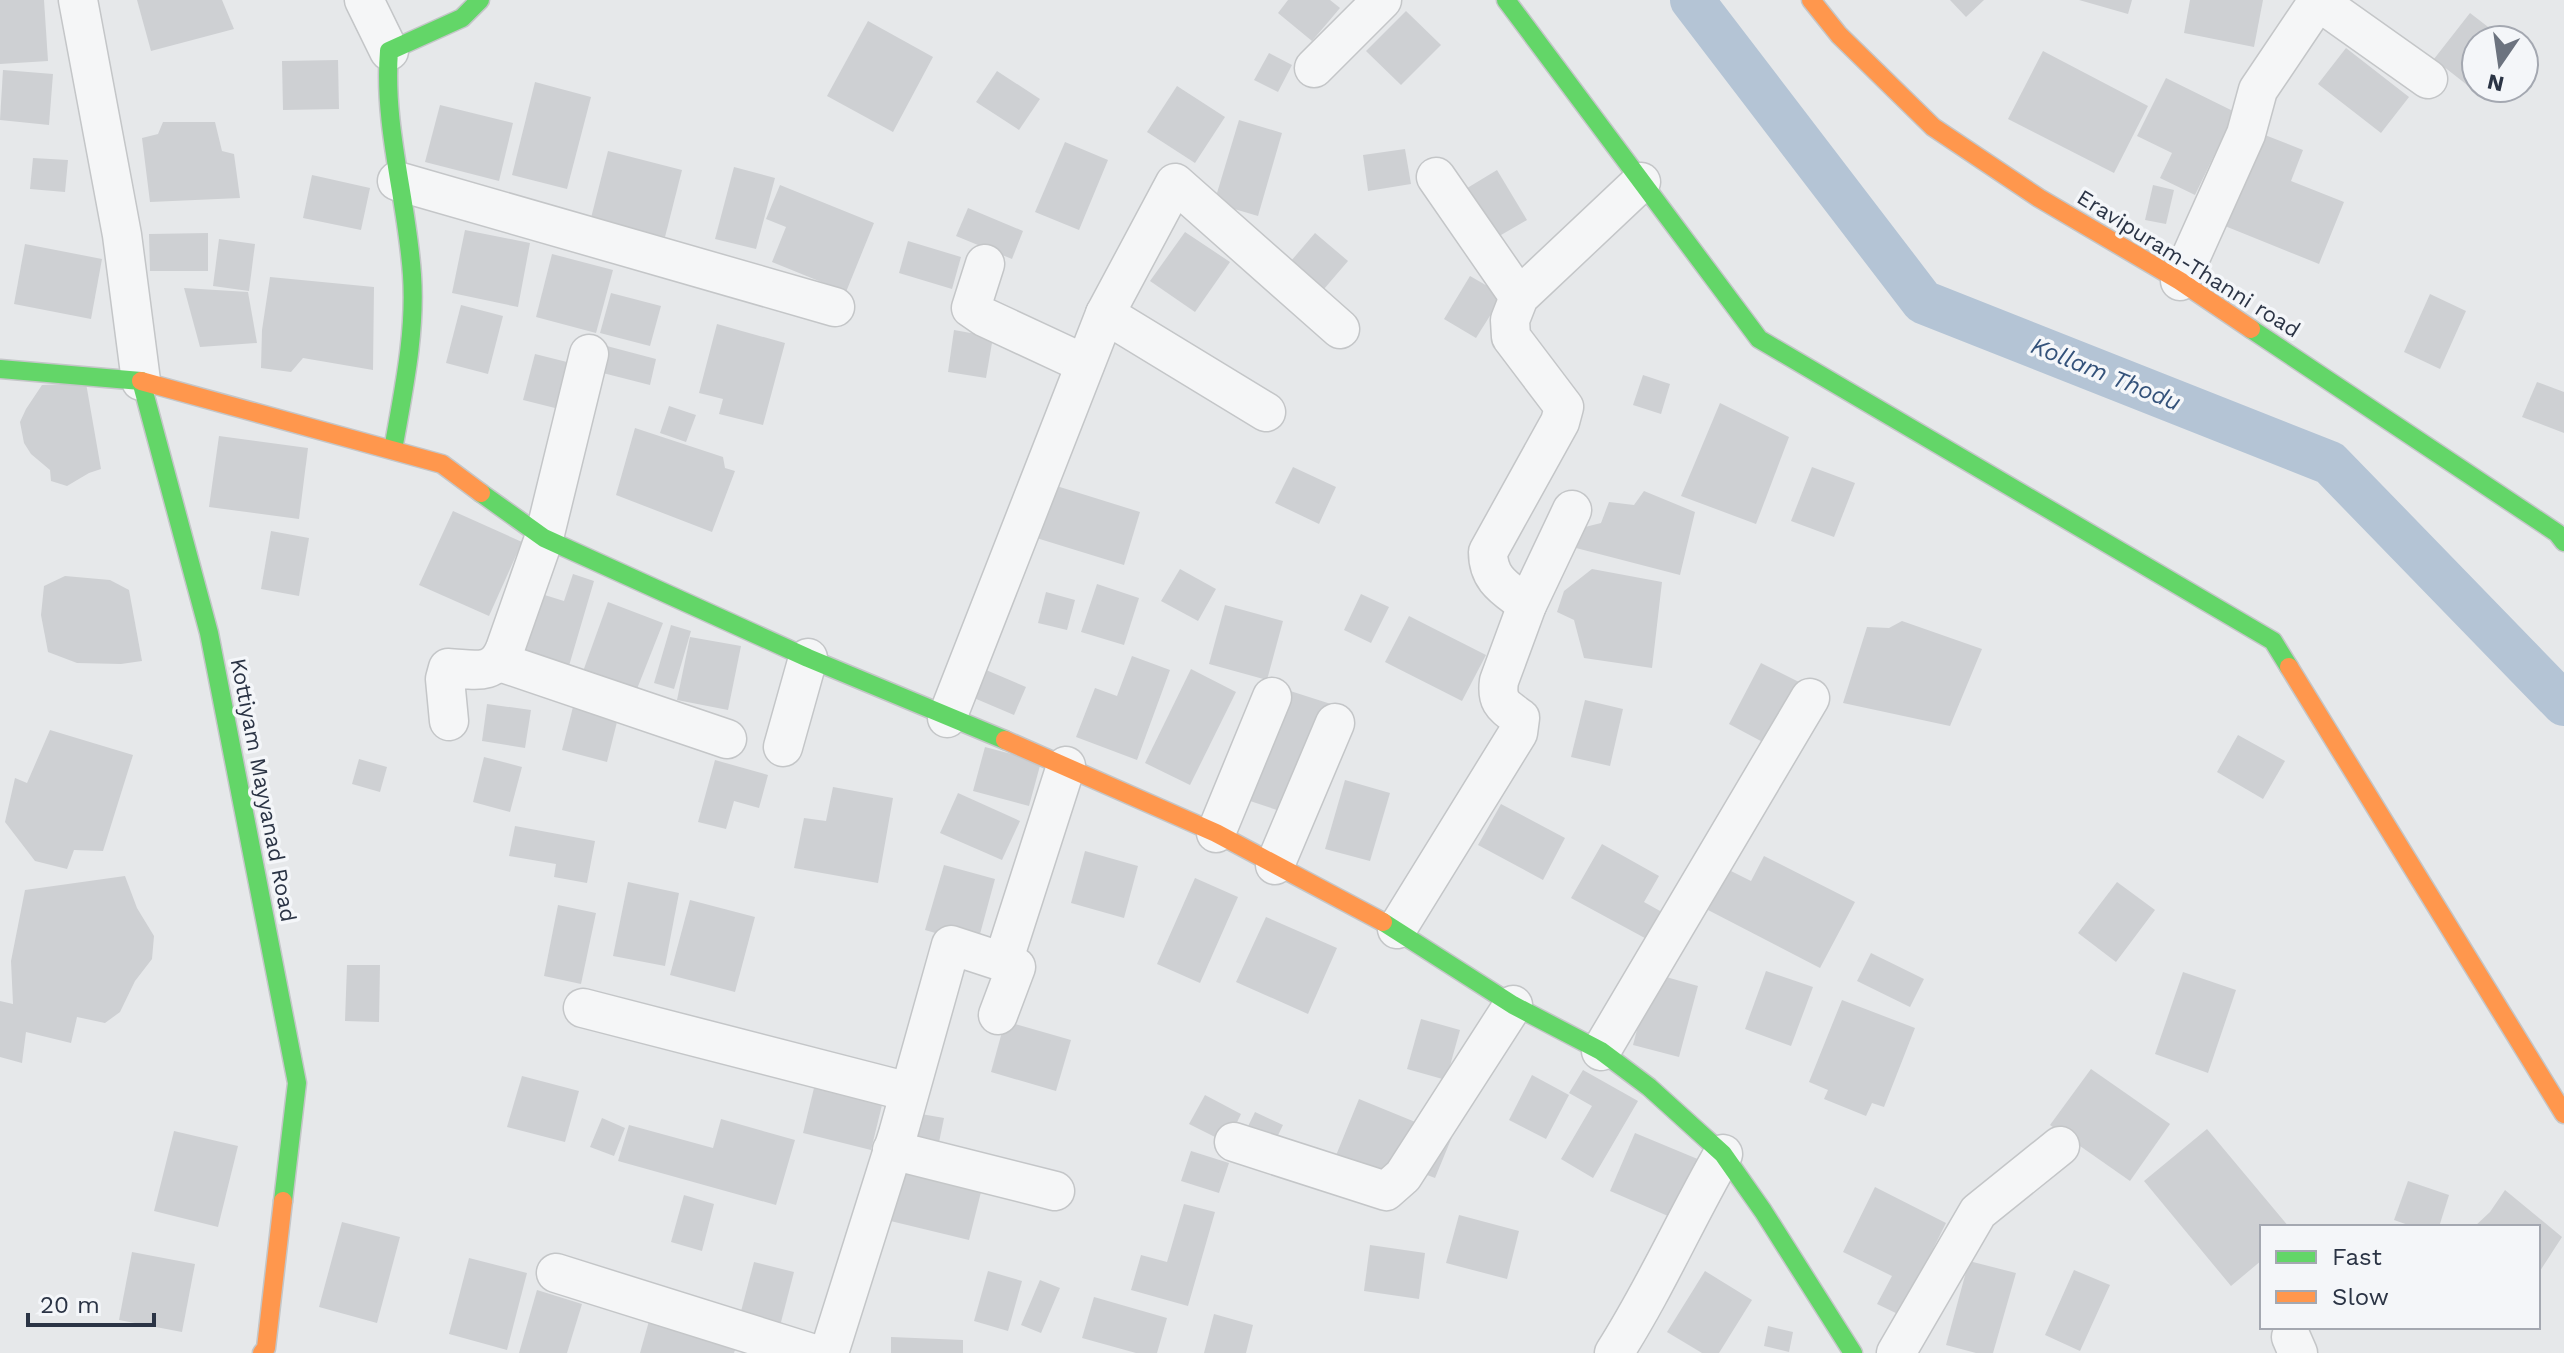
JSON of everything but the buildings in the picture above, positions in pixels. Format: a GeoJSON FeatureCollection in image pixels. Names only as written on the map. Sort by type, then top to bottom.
{"type":"FeatureCollection","features":[{"type":"Feature","properties":{"kind":"street"},"geometry":{"type":"LineString","coordinates":[[78,0],[122,235],[141,381]]}},
{"type":"Feature","properties":{"kind":"street"},"geometry":{"type":"LineString","coordinates":[[364,0],[389,51],[386,105],[409,249],[412,309],[409,356],[393,450]]}},
{"type":"Feature","properties":{"kind":"street"},"geometry":{"type":"LineString","coordinates":[[389,51],[462,18],[480,0]]}},
{"type":"Feature","properties":{"kind":"street"},"geometry":{"type":"LineString","coordinates":[[1314,68],[1382,0]]}},
{"type":"Feature","properties":{"kind":"street"},"geometry":{"type":"LineString","coordinates":[[1506,0],[1759,339],[2273,641],[2564,1114]]}},
{"type":"Feature","properties":{"kind":"street","name":"Eravipuram-Thanni road"},"geometry":{"type":"LineString","coordinates":[[1811,0],[1839,35],[1933,127],[2039,198],[2180,281],[2562,534]]}},
{"type":"Feature","properties":{"kind":"street"},"geometry":{"type":"LineString","coordinates":[[2180,281],[2246,134],[2258,90],[2318,1],[2428,79]]}},
{"type":"Feature","properties":{"kind":"street"},"geometry":{"type":"LineString","coordinates":[[1436,177],[1519,297]]}},
{"type":"Feature","properties":{"kind":"street"},"geometry":{"type":"LineString","coordinates":[[397,181],[835,307]]}},
{"type":"Feature","properties":{"kind":"street"},"geometry":{"type":"LineString","coordinates":[[1527,605],[1493,577],[1488,566],[1488,552],[1560,422],[1564,407],[1511,337],[1510,320],[1519,297],[1641,182]]}},
{"type":"Feature","properties":{"kind":"street"},"geometry":{"type":"LineString","coordinates":[[947,718],[1105,314],[1175,183],[1340,329]]}},
{"type":"Feature","properties":{"kind":"street"},"geometry":{"type":"LineString","coordinates":[[985,264],[971,308],[1085,364]]}},
{"type":"Feature","properties":{"kind":"street"},"geometry":{"type":"LineString","coordinates":[[1105,314],[1266,412]]}},
{"type":"Feature","properties":{"kind":"street"},"geometry":{"type":"LineString","coordinates":[[449,721],[445,679],[448,668],[486,670],[500,662],[544,538],[589,354]]}},
{"type":"Feature","properties":{"kind":"street"},"geometry":{"type":"LineString","coordinates":[[0,369],[141,381],[442,464],[544,538],[808,658],[1066,766],[1216,833],[1397,929],[1513,1005],[1601,1051],[1649,1087],[1723,1154],[1853,1353]]}},
{"type":"Feature","properties":{"kind":"street","name":"Kottiyam Mayyanad Road"},"geometry":{"type":"LineString","coordinates":[[141,381],[209,633],[297,1083],[266,1348],[262,1353]]}},
{"type":"Feature","properties":{"kind":"street"},"geometry":{"type":"LineString","coordinates":[[1397,929],[1518,733],[1520,718],[1505,706],[1497,694],[1499,681],[1527,605],[1572,510]]}},
{"type":"Feature","properties":{"kind":"street"},"geometry":{"type":"LineString","coordinates":[[783,747],[808,658]]}},
{"type":"Feature","properties":{"kind":"street"},"geometry":{"type":"LineString","coordinates":[[500,662],[727,739]]}},
{"type":"Feature","properties":{"kind":"street"},"geometry":{"type":"LineString","coordinates":[[1216,833],[1272,697]]}},
{"type":"Feature","properties":{"kind":"street"},"geometry":{"type":"LineString","coordinates":[[1601,1051],[1810,698]]}},
{"type":"Feature","properties":{"kind":"street"},"geometry":{"type":"LineString","coordinates":[[1275,865],[1335,723]]}},
{"type":"Feature","properties":{"kind":"street"},"geometry":{"type":"LineString","coordinates":[[1003,962],[1066,766]]}},
{"type":"Feature","properties":{"kind":"street"},"geometry":{"type":"LineString","coordinates":[[829,1353],[951,945],[1016,967],[998,1015]]}},
{"type":"Feature","properties":{"kind":"street"},"geometry":{"type":"LineString","coordinates":[[1234,1142],[1386,1191],[1403,1176],[1513,1005]]}},
{"type":"Feature","properties":{"kind":"street"},"geometry":{"type":"LineString","coordinates":[[583,1008],[909,1092]]}},
{"type":"Feature","properties":{"kind":"street"},"geometry":{"type":"LineString","coordinates":[[1896,1353],[1978,1212],[2060,1146]]}},
{"type":"Feature","properties":{"kind":"street"},"geometry":{"type":"LineString","coordinates":[[892,1150],[1055,1191]]}},
{"type":"Feature","properties":{"kind":"street"},"geometry":{"type":"LineString","coordinates":[[1614,1353],[1645,1304],[1692,1208],[1723,1154]]}},
{"type":"Feature","properties":{"kind":"street"},"geometry":{"type":"LineString","coordinates":[[556,1273],[811,1353]]}},
{"type":"Feature","properties":{"kind":"waterway","name":"Kollam Thodu"},"geometry":{"type":"LineString","coordinates":[[1692,0],[1923,302],[2330,463],[2564,704]]}},
{"type":"Feature","properties":{"kind":"traffic: fast"},"geometry":{"type":"LineString","coordinates":[[393,450],[408,363],[413,297],[389,107],[389,51],[462,18],[480,0]]}},
{"type":"Feature","properties":{"kind":"traffic: fast"},"geometry":{"type":"LineString","coordinates":[[1506,0],[1759,339],[2273,641],[2289,667]]}},
{"type":"Feature","properties":{"kind":"traffic: fast"},"geometry":{"type":"LineString","coordinates":[[2251,329],[2557,533],[2564,542]]}},
{"type":"Feature","properties":{"kind":"traffic: fast"},"geometry":{"type":"LineString","coordinates":[[0,369],[141,381],[209,633],[297,1083],[283,1201]]}},
{"type":"Feature","properties":{"kind":"traffic: fast"},"geometry":{"type":"LineString","coordinates":[[481,493],[544,538],[808,658],[1005,740]]}},
{"type":"Feature","properties":{"kind":"traffic: fast"},"geometry":{"type":"LineString","coordinates":[[1383,922],[1513,1005],[1601,1051],[1649,1087],[1723,1154],[1853,1353]]}},
{"type":"Feature","properties":{"kind":"traffic: slow"},"geometry":{"type":"LineString","coordinates":[[1811,0],[1839,35],[1933,127],[2039,198],[2180,281],[2251,329]]}},
{"type":"Feature","properties":{"kind":"traffic: slow"},"geometry":{"type":"LineString","coordinates":[[141,381],[442,464],[481,493]]}},
{"type":"Feature","properties":{"kind":"traffic: slow"},"geometry":{"type":"LineString","coordinates":[[2289,667],[2564,1114]]}},
{"type":"Feature","properties":{"kind":"traffic: slow"},"geometry":{"type":"LineString","coordinates":[[1005,740],[1216,833],[1383,922]]}},
{"type":"Feature","properties":{"kind":"traffic: slow"},"geometry":{"type":"LineString","coordinates":[[262,1353],[266,1348],[283,1201]]}}]}
